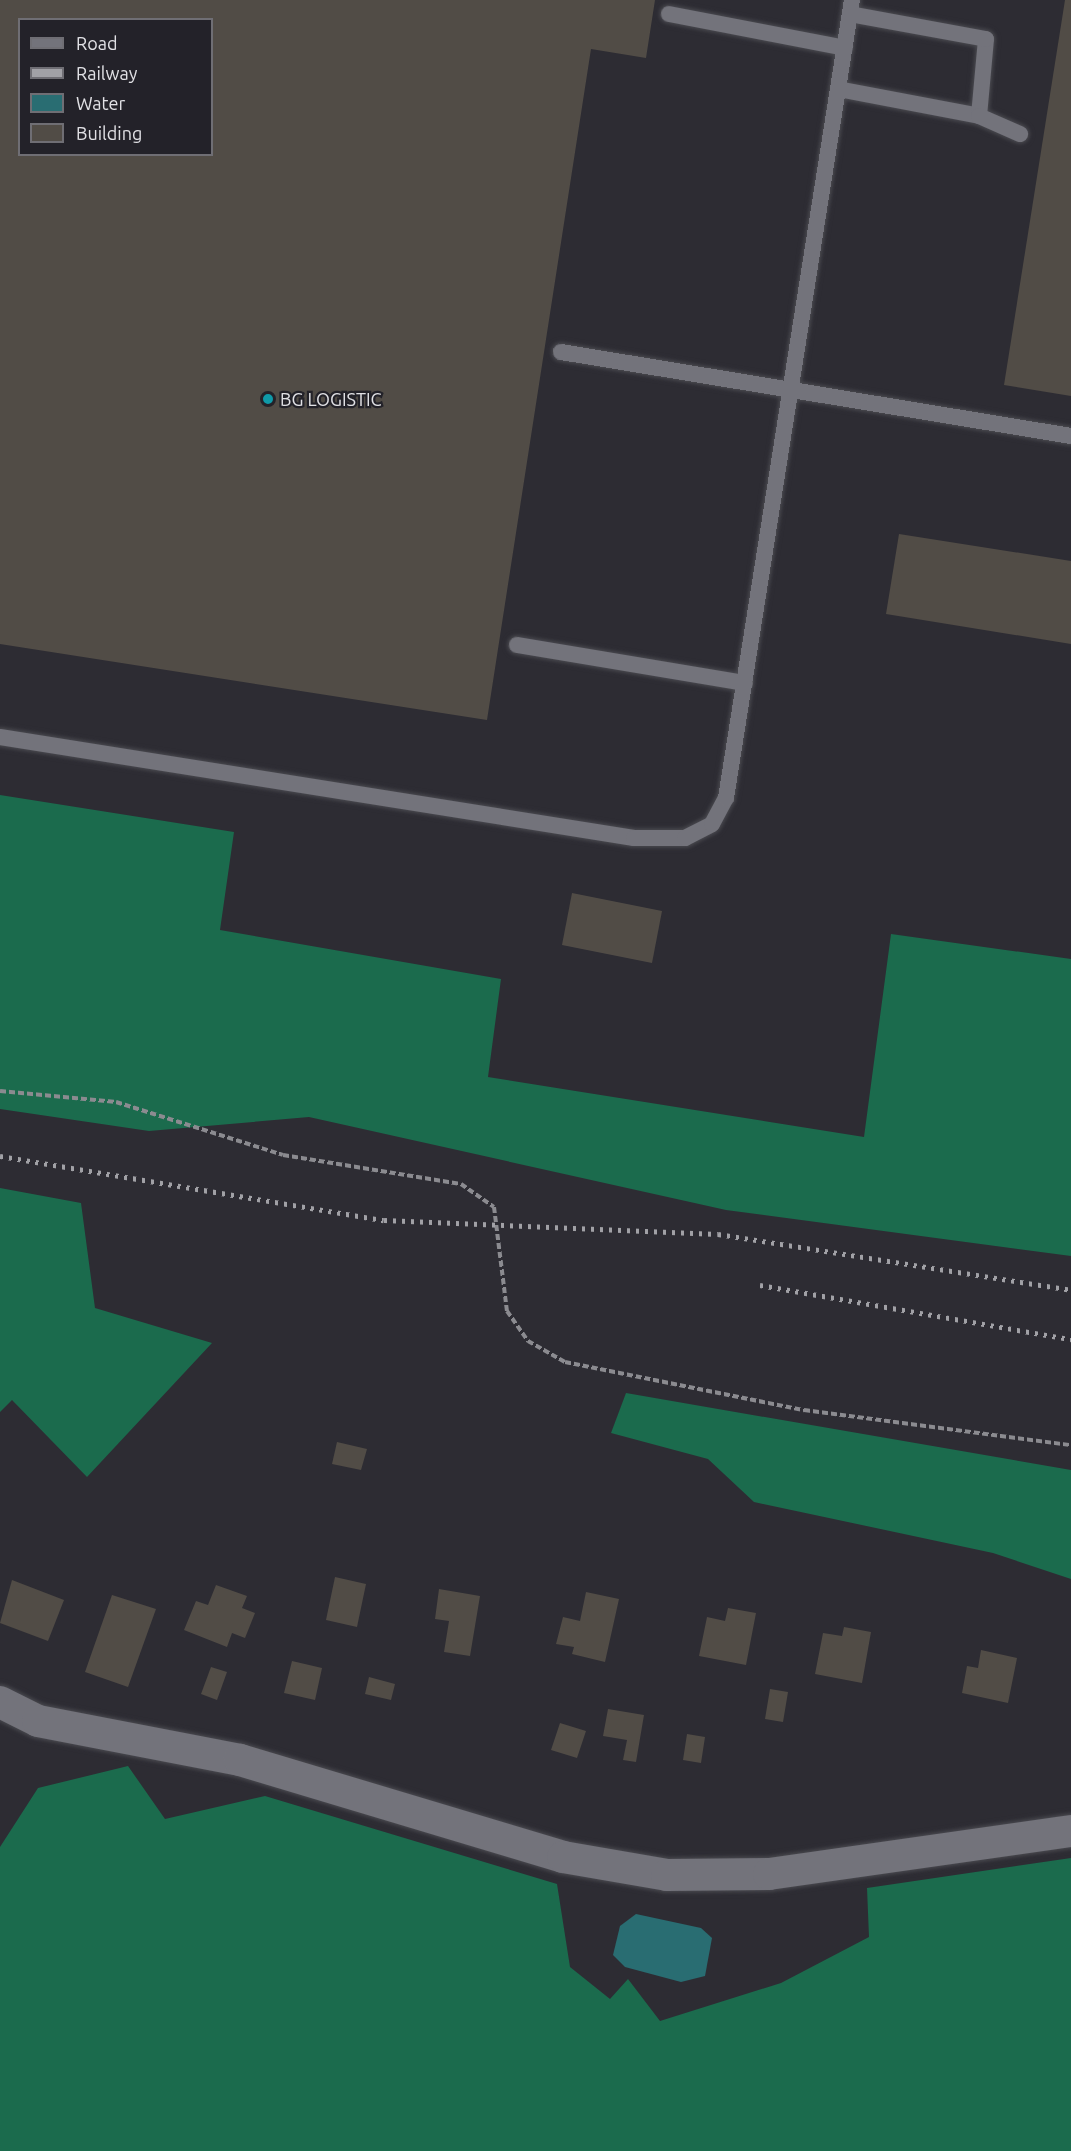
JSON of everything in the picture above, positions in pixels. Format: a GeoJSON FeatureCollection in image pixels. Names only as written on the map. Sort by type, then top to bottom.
{"type":"FeatureCollection","features":[{"type":"Feature","properties":{"kind":"street"},"geometry":{"type":"LineString","coordinates":[[0,1702],[38,1721],[240,1760],[563,1857],[667,1875],[769,1874],[1071,1831]]}},
{"type":"Feature","properties":{"kind":"lane"},"geometry":{"type":"LineString","coordinates":[[0,736],[665,839],[699,832],[721,814],[745,683],[851,7],[986,39],[979,116]]}},
{"type":"Feature","properties":{"kind":"lane"},"geometry":{"type":"LineString","coordinates":[[669,14],[845,48]]}},
{"type":"Feature","properties":{"kind":"lane"},"geometry":{"type":"LineString","coordinates":[[838,89],[979,116],[1020,134]]}},
{"type":"Feature","properties":{"kind":"lane"},"geometry":{"type":"LineString","coordinates":[[561,352],[1071,436]]}},
{"type":"Feature","properties":{"kind":"lane"},"geometry":{"type":"LineString","coordinates":[[517,645],[745,683]]}},
{"type":"Feature","properties":{"kind":"path"},"geometry":{"type":"LineString","coordinates":[[0,1091],[116,1102],[283,1155],[461,1184],[494,1207],[502,1286],[507,1311],[528,1341],[565,1362],[804,1410],[1071,1445]]}},
{"type":"Feature","properties":{"kind":"green space"},"geometry":{"type":"Polygon","coordinates":[[[0,795],[234,832],[220,930],[501,979],[488,1077],[864,1137],[891,934],[1071,959],[1071,1256],[726,1210],[309,1117],[149,1131],[0,1109],[0,795]]]}},
{"type":"Feature","properties":{"kind":"green space"},"geometry":{"type":"Polygon","coordinates":[[[0,1188],[81,1203],[95,1308],[212,1343],[87,1477],[12,1400],[0,1412],[0,1188]]]}},
{"type":"Feature","properties":{"kind":"green space"},"geometry":{"type":"Polygon","coordinates":[[[626,1393],[1071,1470],[1071,1579],[993,1553],[754,1502],[708,1459],[611,1433],[626,1393]]]}},
{"type":"Feature","properties":{"kind":"green space"},"geometry":{"type":"Polygon","coordinates":[[[128,1766],[165,1819],[265,1796],[557,1884],[570,1967],[610,1999],[628,1979],[660,2021],[781,1983],[869,1937],[867,1888],[1071,1858],[1071,2151],[0,2151],[0,1847],[38,1788],[128,1766]]]}},
{"type":"Feature","properties":{"kind":"water"},"geometry":{"type":"Polygon","coordinates":[[[636,1914],[701,1928],[712,1938],[705,1976],[681,1982],[625,1967],[613,1955],[620,1926],[636,1914]]]}},
{"type":"Feature","properties":{"kind":"building","name":"BG LOGISTIC"},"geometry":{"type":"Polygon","coordinates":[[[0,0],[655,0],[646,58],[591,49],[487,720],[0,644],[0,0]]]}},
{"type":"Feature","properties":{"kind":"building"},"geometry":{"type":"Polygon","coordinates":[[[1065,0],[1071,0],[1071,396],[1004,385],[1065,0]]]}},
{"type":"Feature","properties":{"kind":"building"},"geometry":{"type":"Polygon","coordinates":[[[899,534],[1071,561],[1071,644],[886,614],[899,534]]]}},
{"type":"Feature","properties":{"kind":"building"},"geometry":{"type":"Polygon","coordinates":[[[572,893],[662,911],[652,963],[562,945],[572,893]]]}},
{"type":"Feature","properties":{"kind":"building"},"geometry":{"type":"Polygon","coordinates":[[[337,1442],[367,1449],[361,1470],[332,1464],[337,1442]]]}},
{"type":"Feature","properties":{"kind":"building"},"geometry":{"type":"Polygon","coordinates":[[[335,1577],[366,1584],[357,1627],[326,1620],[335,1577]]]}},
{"type":"Feature","properties":{"kind":"building"},"geometry":{"type":"Polygon","coordinates":[[[12,1580],[64,1600],[48,1641],[0,1623],[12,1580]]]}},
{"type":"Feature","properties":{"kind":"building"},"geometry":{"type":"Polygon","coordinates":[[[216,1585],[247,1596],[242,1608],[255,1613],[245,1638],[232,1633],[227,1647],[184,1630],[196,1601],[208,1605],[216,1585]]]}},
{"type":"Feature","properties":{"kind":"building"},"geometry":{"type":"Polygon","coordinates":[[[439,1589],[480,1596],[470,1656],[444,1652],[449,1621],[435,1619],[439,1589]]]}},
{"type":"Feature","properties":{"kind":"building"},"geometry":{"type":"Polygon","coordinates":[[[586,1592],[619,1599],[605,1662],[572,1654],[574,1647],[556,1644],[563,1617],[580,1621],[586,1592]]]}},
{"type":"Feature","properties":{"kind":"building"},"geometry":{"type":"Polygon","coordinates":[[[112,1595],[156,1609],[128,1687],[85,1672],[112,1595]]]}},
{"type":"Feature","properties":{"kind":"building"},"geometry":{"type":"Polygon","coordinates":[[[728,1608],[756,1613],[746,1665],[699,1656],[707,1617],[725,1621],[728,1608]]]}},
{"type":"Feature","properties":{"kind":"building"},"geometry":{"type":"Polygon","coordinates":[[[844,1627],[871,1632],[862,1683],[815,1674],[823,1633],[842,1636],[844,1627]]]}},
{"type":"Feature","properties":{"kind":"building"},"geometry":{"type":"Polygon","coordinates":[[[981,1650],[1017,1658],[1008,1703],[962,1693],[967,1666],[978,1668],[981,1650]]]}},
{"type":"Feature","properties":{"kind":"building"},"geometry":{"type":"Polygon","coordinates":[[[292,1661],[322,1668],[315,1700],[284,1693],[292,1661]]]}},
{"type":"Feature","properties":{"kind":"building"},"geometry":{"type":"Polygon","coordinates":[[[211,1667],[227,1672],[217,1700],[201,1694],[211,1667]]]}},
{"type":"Feature","properties":{"kind":"building"},"geometry":{"type":"Polygon","coordinates":[[[369,1677],[395,1684],[391,1700],[365,1694],[369,1677]]]}},
{"type":"Feature","properties":{"kind":"building"},"geometry":{"type":"Polygon","coordinates":[[[770,1689],[788,1692],[783,1722],[765,1719],[770,1689]]]}},
{"type":"Feature","properties":{"kind":"building"},"geometry":{"type":"Polygon","coordinates":[[[608,1709],[644,1715],[636,1762],[623,1760],[627,1740],[603,1736],[608,1709]]]}},
{"type":"Feature","properties":{"kind":"building"},"geometry":{"type":"Polygon","coordinates":[[[560,1723],[586,1731],[577,1758],[551,1750],[560,1723]]]}},
{"type":"Feature","properties":{"kind":"building"},"geometry":{"type":"Polygon","coordinates":[[[687,1734],[705,1737],[701,1763],[683,1760],[687,1734]]]}},
{"type":"Feature","properties":{"kind":"railway"},"geometry":{"type":"LineString","coordinates":[[0,1156],[384,1220],[718,1234],[1071,1290]]}},
{"type":"Feature","properties":{"kind":"railway"},"geometry":{"type":"LineString","coordinates":[[760,1285],[1071,1339]]}},
{"type":"Feature","properties":{"kind":"place","name":"BG LOGISTIC"},"geometry":{"type":"Point","coordinates":[268,399]}}]}
